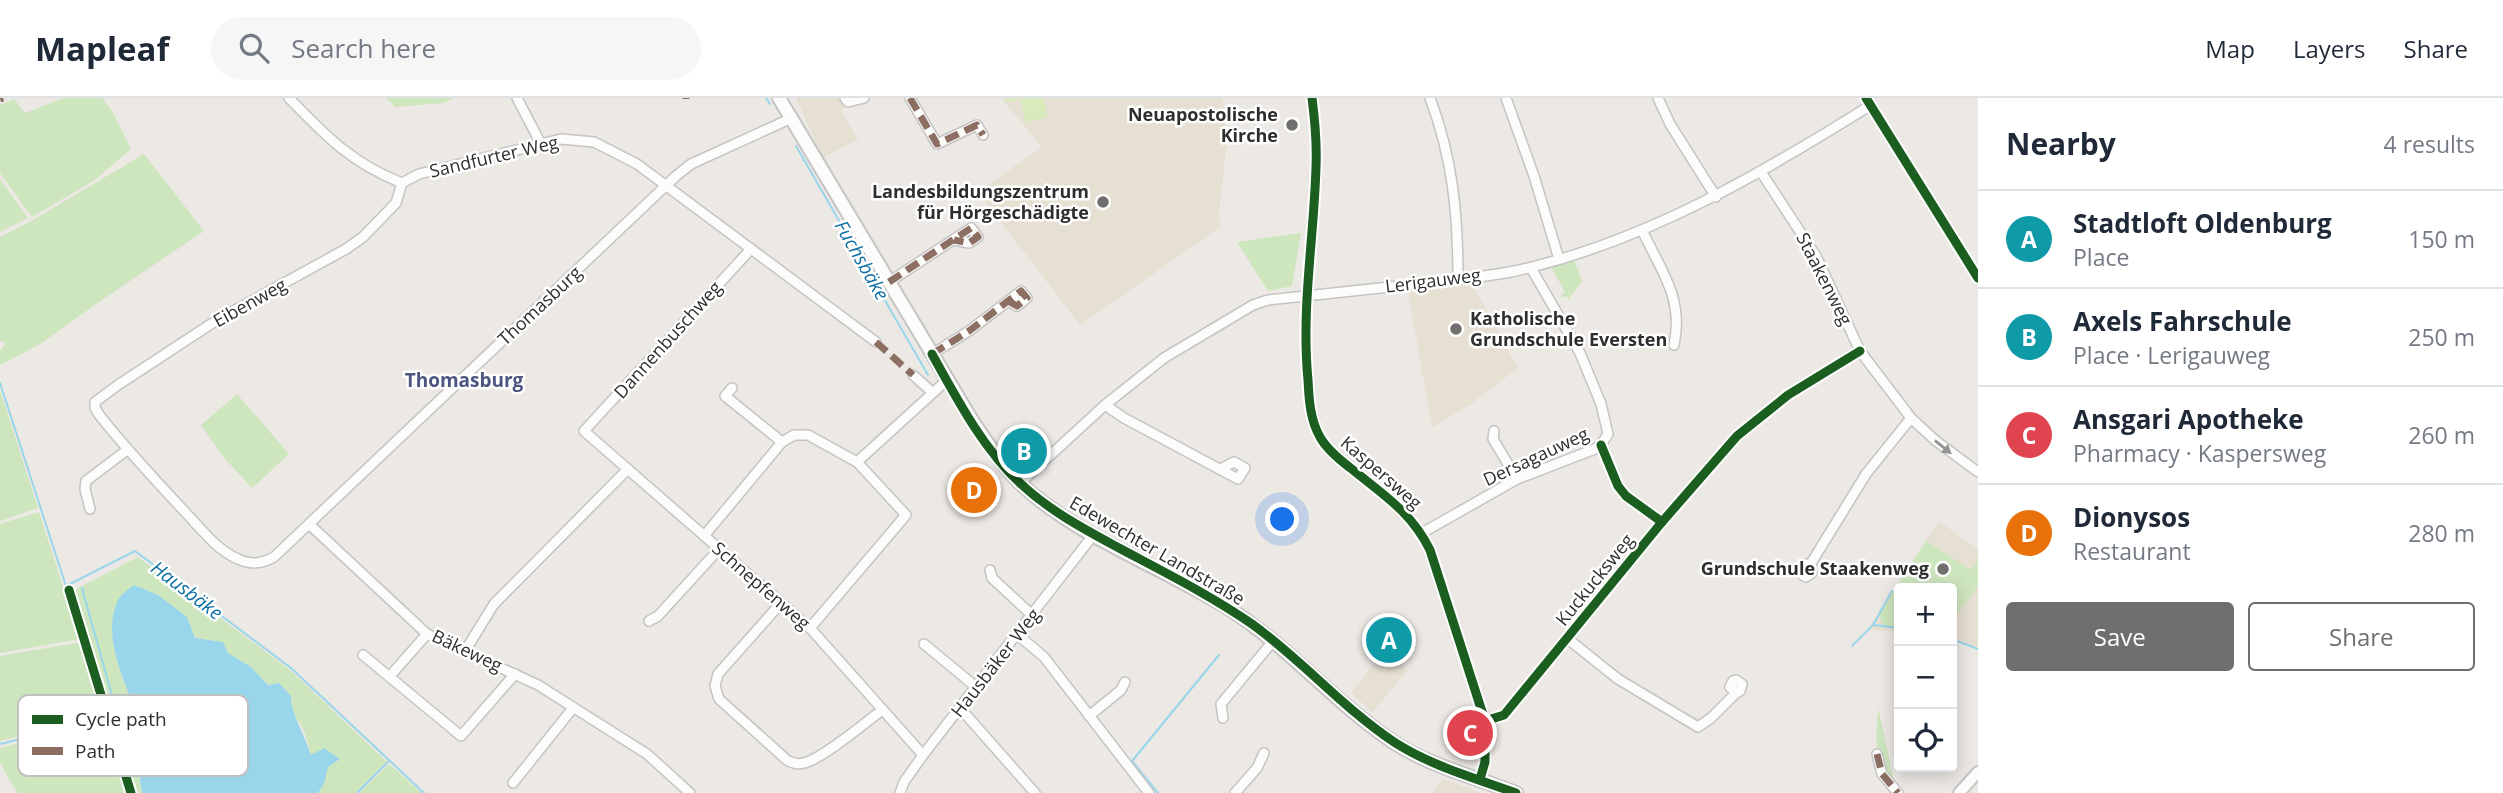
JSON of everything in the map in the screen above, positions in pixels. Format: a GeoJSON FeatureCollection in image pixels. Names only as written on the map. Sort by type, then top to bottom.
{"type":"FeatureCollection","features":[{"type":"Feature","properties":{"kind":"main road","name":"Edewechter Landstraße"},"geometry":{"type":"LineString","coordinates":[[779,98],[947,380],[998,458],[1020,483],[1049,507],[1228,608],[1273,641],[1394,742],[1429,761],[1516,793]]}},
{"type":"Feature","properties":{"kind":"street"},"geometry":{"type":"LineString","coordinates":[[289,98],[297,103],[326,138],[358,162],[402,183]]}},
{"type":"Feature","properties":{"kind":"street"},"geometry":{"type":"LineString","coordinates":[[517,98],[541,144]]}},
{"type":"Feature","properties":{"kind":"street"},"geometry":{"type":"LineString","coordinates":[[845,98],[848,102],[864,98]]}},
{"type":"Feature","properties":{"kind":"street"},"geometry":{"type":"LineString","coordinates":[[910,98],[937,144],[977,125],[983,135]]}},
{"type":"Feature","properties":{"kind":"street","name":"Kaspersweg"},"geometry":{"type":"LineString","coordinates":[[1312,98],[1317,135],[1317,168],[1306,295],[1305,347],[1309,401],[1320,437],[1344,463],[1407,515],[1422,533],[1439,575],[1485,721],[1485,762],[1480,779]]}},
{"type":"Feature","properties":{"kind":"street"},"geometry":{"type":"LineString","coordinates":[[1430,98],[1440,123],[1453,181],[1458,231],[1458,280]]}},
{"type":"Feature","properties":{"kind":"street"},"geometry":{"type":"LineString","coordinates":[[1506,98],[1559,258]]}},
{"type":"Feature","properties":{"kind":"street"},"geometry":{"type":"LineString","coordinates":[[1658,98],[1671,127],[1716,197]]}},
{"type":"Feature","properties":{"kind":"street"},"geometry":{"type":"LineString","coordinates":[[1869,102],[1978,278]]}},
{"type":"Feature","properties":{"kind":"street","name":"Lerigauweg"},"geometry":{"type":"LineString","coordinates":[[1020,483],[1105,405],[1164,358],[1233,315],[1268,300],[1458,280],[1531,268],[1642,230],[1716,197],[1761,172],[1869,102]]}},
{"type":"Feature","properties":{"kind":"street","name":"Thomasburg"},"geometry":{"type":"LineString","coordinates":[[100,416],[127,450],[207,535],[240,561],[252,564],[266,562],[691,164],[792,118]]}},
{"type":"Feature","properties":{"kind":"street","name":"Sandfurter Weg"},"geometry":{"type":"LineString","coordinates":[[402,183],[419,174],[561,139],[594,142],[631,160],[876,342]]}},
{"type":"Feature","properties":{"kind":"street","name":"Staakenweg"},"geometry":{"type":"LineString","coordinates":[[1761,172],[1816,256],[1860,351],[1911,418],[1936,441],[1978,472]]}},
{"type":"Feature","properties":{"kind":"street","name":"Eibenweg"},"geometry":{"type":"LineString","coordinates":[[100,416],[95,402],[118,384],[232,311],[327,261],[363,237],[396,203],[402,183]]}},
{"type":"Feature","properties":{"kind":"street"},"geometry":{"type":"LineString","coordinates":[[1642,230],[1674,298],[1678,327],[1674,345]]}},
{"type":"Feature","properties":{"kind":"street"},"geometry":{"type":"LineString","coordinates":[[889,282],[954,240]]}},
{"type":"Feature","properties":{"kind":"street","name":"Dannenbuschweg"},"geometry":{"type":"LineString","coordinates":[[584,431],[751,249]]}},
{"type":"Feature","properties":{"kind":"street","name":"Dersagauweg"},"geometry":{"type":"LineString","coordinates":[[1422,533],[1517,479],[1595,449],[1608,434],[1601,404],[1580,353],[1531,268]]}},
{"type":"Feature","properties":{"kind":"street"},"geometry":{"type":"LineString","coordinates":[[932,354],[1010,302]]}},
{"type":"Feature","properties":{"kind":"street","name":"Kuckucksweg"},"geometry":{"type":"LineString","coordinates":[[1485,721],[1504,715],[1662,522],[1737,436],[1788,395],[1860,351]]}},
{"type":"Feature","properties":{"kind":"street"},"geometry":{"type":"LineString","coordinates":[[913,375],[932,392]]}},
{"type":"Feature","properties":{"kind":"street"},"geometry":{"type":"LineString","coordinates":[[857,462],[947,380]]}},
{"type":"Feature","properties":{"kind":"street"},"geometry":{"type":"LineString","coordinates":[[732,388],[725,396],[782,442]]}},
{"type":"Feature","properties":{"kind":"street"},"geometry":{"type":"LineString","coordinates":[[1105,405],[1124,418],[1220,469]]}},
{"type":"Feature","properties":{"kind":"street"},"geometry":{"type":"LineString","coordinates":[[1810,565],[1866,474],[1911,418]]}},
{"type":"Feature","properties":{"kind":"street","name":"Schnepfenweg"},"geometry":{"type":"LineString","coordinates":[[584,431],[810,628],[923,755]]}},
{"type":"Feature","properties":{"kind":"street"},"geometry":{"type":"LineString","coordinates":[[1494,431],[1493,439],[1517,479]]}},
{"type":"Feature","properties":{"kind":"street"},"geometry":{"type":"LineString","coordinates":[[704,536],[782,442],[794,435],[808,435],[857,462],[906,514],[810,628]]}},
{"type":"Feature","properties":{"kind":"street"},"geometry":{"type":"LineString","coordinates":[[90,509],[85,489],[86,481],[127,450]]}},
{"type":"Feature","properties":{"kind":"street"},"geometry":{"type":"LineString","coordinates":[[465,651],[494,604],[628,469]]}},
{"type":"Feature","properties":{"kind":"street","name":"Bäkeweg"},"geometry":{"type":"LineString","coordinates":[[309,524],[427,634],[537,685],[647,754],[690,793]]}},
{"type":"Feature","properties":{"kind":"street","name":"Hausbäker Weg"},"geometry":{"type":"LineString","coordinates":[[900,793],[904,782],[923,755],[1094,534]]}},
{"type":"Feature","properties":{"kind":"street"},"geometry":{"type":"LineString","coordinates":[[649,621],[658,616],[720,548]]}},
{"type":"Feature","properties":{"kind":"street"},"geometry":{"type":"LineString","coordinates":[[990,569],[992,578],[1033,615]]}},
{"type":"Feature","properties":{"kind":"street"},"geometry":{"type":"LineString","coordinates":[[780,603],[719,674],[715,686],[719,699],[788,761],[797,764],[803,764],[820,754],[882,710]]}},
{"type":"Feature","properties":{"kind":"street"},"geometry":{"type":"LineString","coordinates":[[390,676],[427,634]]}},
{"type":"Feature","properties":{"kind":"street"},"geometry":{"type":"LineString","coordinates":[[1018,635],[1044,657],[1149,793]]}},
{"type":"Feature","properties":{"kind":"street"},"geometry":{"type":"LineString","coordinates":[[1568,639],[1618,679],[1698,727],[1711,718],[1735,693]]}},
{"type":"Feature","properties":{"kind":"street"},"geometry":{"type":"LineString","coordinates":[[1223,718],[1221,704],[1273,641]]}},
{"type":"Feature","properties":{"kind":"street"},"geometry":{"type":"LineString","coordinates":[[923,644],[976,687]]}},
{"type":"Feature","properties":{"kind":"street"},"geometry":{"type":"LineString","coordinates":[[363,655],[461,736],[515,674]]}},
{"type":"Feature","properties":{"kind":"street"},"geometry":{"type":"LineString","coordinates":[[1089,716],[1121,690],[1125,682]]}},
{"type":"Feature","properties":{"kind":"street"},"geometry":{"type":"LineString","coordinates":[[513,783],[573,708]]}},
{"type":"Feature","properties":{"kind":"street"},"geometry":{"type":"LineString","coordinates":[[960,708],[1035,793]]}},
{"type":"Feature","properties":{"kind":"street"},"geometry":{"type":"LineString","coordinates":[[1235,793],[1257,768],[1264,753]]}},
{"type":"Feature","properties":{"kind":"street"},"geometry":{"type":"LineString","coordinates":[[1877,754],[1881,775],[1898,793]]}},
{"type":"Feature","properties":{"kind":"street"},"geometry":{"type":"LineString","coordinates":[[1959,793],[1978,772]]}},
{"type":"Feature","properties":{"kind":"shaded area"},"geometry":{"type":"Polygon","coordinates":[[[796,98],[839,98],[844,106],[841,111],[858,139],[823,158],[796,98]]]}},
{"type":"Feature","properties":{"kind":"shaded area","name":"Landesbildungszentrum für Hörgeschädigte"},"geometry":{"type":"Polygon","coordinates":[[[1001,98],[1223,98],[1226,150],[1219,212],[1220,227],[1080,325],[978,192],[1042,147],[1001,98]]]}},
{"type":"Feature","properties":{"kind":"shaded area","name":"Katholische Grundschule Eversten"},"geometry":{"type":"Polygon","coordinates":[[[1472,284],[1518,368],[1471,404],[1432,428],[1408,291],[1472,284]]]}},
{"type":"Feature","properties":{"kind":"shaded area","name":"Grundschule Staakenweg"},"geometry":{"type":"Polygon","coordinates":[[[1939,521],[1978,550],[1978,649],[1957,642],[1957,583],[1898,583],[1939,521]]]}},
{"type":"Feature","properties":{"kind":"shaded area","name":"Grundschule Staakenweg"},"geometry":{"type":"Polygon","coordinates":[[[1894,589],[1894,632],[1868,629],[1894,589]]]}},
{"type":"Feature","properties":{"kind":"shaded area"},"geometry":{"type":"Polygon","coordinates":[[[1386,649],[1407,671],[1372,712],[1351,693],[1386,649]]]}},
{"type":"Feature","properties":{"kind":"shaded area"},"geometry":{"type":"Polygon","coordinates":[[[1443,779],[1463,786],[1481,793],[1432,793],[1443,779]]]}},
{"type":"Feature","properties":{"kind":"green space"},"geometry":{"type":"Polygon","coordinates":[[[64,98],[102,98],[112,111],[131,149],[95,180],[32,217],[0,173],[0,105],[14,99],[25,113],[64,98]]]}},
{"type":"Feature","properties":{"kind":"green space"},"geometry":{"type":"Polygon","coordinates":[[[386,98],[454,98],[443,103],[395,107],[386,98]]]}},
{"type":"Feature","properties":{"kind":"green space"},"geometry":{"type":"Polygon","coordinates":[[[1006,98],[1043,98],[1047,117],[1026,122],[1020,99],[1007,102],[1006,98]]]}},
{"type":"Feature","properties":{"kind":"green space"},"geometry":{"type":"Polygon","coordinates":[[[144,154],[204,231],[42,343],[0,365],[0,351],[6,343],[0,341],[0,237],[144,154]]]}},
{"type":"Feature","properties":{"kind":"green space"},"geometry":{"type":"Polygon","coordinates":[[[0,179],[28,218],[0,232],[0,179]]]}},
{"type":"Feature","properties":{"kind":"green space"},"geometry":{"type":"Polygon","coordinates":[[[1301,233],[1292,286],[1268,291],[1237,242],[1301,233]]]}},
{"type":"Feature","properties":{"kind":"green space"},"geometry":{"type":"Polygon","coordinates":[[[1574,260],[1582,281],[1568,300],[1567,296],[1563,298],[1561,295],[1565,292],[1551,267],[1574,260]]]}},
{"type":"Feature","properties":{"kind":"green space"},"geometry":{"type":"Polygon","coordinates":[[[0,390],[38,508],[0,521],[0,390]]]}},
{"type":"Feature","properties":{"kind":"green space"},"geometry":{"type":"Polygon","coordinates":[[[237,394],[289,454],[252,488],[224,458],[201,425],[237,394]]]}},
{"type":"Feature","properties":{"kind":"green space"},"geometry":{"type":"Polygon","coordinates":[[[39,512],[80,639],[0,653],[0,524],[39,512]]]}},
{"type":"Feature","properties":{"kind":"green space"},"geometry":{"type":"Polygon","coordinates":[[[1926,541],[1971,570],[1978,561],[1978,587],[1957,614],[1957,583],[1899,583],[1926,541]]]}},
{"type":"Feature","properties":{"kind":"green space"},"geometry":{"type":"Polygon","coordinates":[[[138,557],[289,669],[387,762],[355,793],[318,793],[324,784],[327,767],[340,759],[311,755],[305,733],[291,708],[291,696],[279,683],[268,685],[251,667],[228,653],[223,642],[195,638],[172,606],[158,595],[122,676],[130,695],[106,695],[74,590],[138,557]]]}},
{"type":"Feature","properties":{"kind":"green space"},"geometry":{"type":"Polygon","coordinates":[[[1894,591],[1894,628],[1884,627],[1879,614],[1894,591]]]}},
{"type":"Feature","properties":{"kind":"green space"},"geometry":{"type":"Polygon","coordinates":[[[82,642],[98,695],[18,695],[18,736],[0,741],[0,656],[82,642]]]}},
{"type":"Feature","properties":{"kind":"green space"},"geometry":{"type":"Polygon","coordinates":[[[1878,708],[1895,785],[1904,793],[1898,793],[1890,784],[1880,764],[1877,743],[1878,708]]]}},
{"type":"Feature","properties":{"kind":"green space"},"geometry":{"type":"Polygon","coordinates":[[[18,743],[18,776],[122,776],[127,793],[17,793],[0,762],[0,748],[18,743]]]}},
{"type":"Feature","properties":{"kind":"green space"},"geometry":{"type":"Polygon","coordinates":[[[389,764],[422,793],[359,793],[389,764]]]}},
{"type":"Feature","properties":{"kind":"green space"},"geometry":{"type":"Polygon","coordinates":[[[130,776],[140,776],[142,793],[135,793],[130,776]]]}},
{"type":"Feature","properties":{"kind":"water"},"geometry":{"type":"Polygon","coordinates":[[[134,585],[158,595],[187,617],[195,638],[223,642],[228,653],[251,667],[268,685],[279,683],[291,696],[311,755],[324,748],[340,759],[328,767],[324,784],[318,793],[142,793],[140,776],[248,776],[248,695],[130,695],[116,655],[112,626],[118,600],[134,585]]]}},
{"type":"Feature","properties":{"kind":"waterway","name":"Fuchsbäke"},"geometry":{"type":"LineString","coordinates":[[766,98],[770,104]]}},
{"type":"Feature","properties":{"kind":"waterway","name":"Fuchsbäke"},"geometry":{"type":"LineString","coordinates":[[796,146],[928,375]]}},
{"type":"Feature","properties":{"kind":"waterway","name":"Hausbäke"},"geometry":{"type":"LineString","coordinates":[[0,383],[66,586],[135,551],[291,668],[424,793]]}},
{"type":"Feature","properties":{"kind":"waterway"},"geometry":{"type":"LineString","coordinates":[[82,588],[112,695]]}},
{"type":"Feature","properties":{"kind":"waterway"},"geometry":{"type":"LineString","coordinates":[[1852,646],[1873,625],[1892,591]]}},
{"type":"Feature","properties":{"kind":"waterway"},"geometry":{"type":"LineString","coordinates":[[1874,625],[1894,627]]}},
{"type":"Feature","properties":{"kind":"waterway"},"geometry":{"type":"LineString","coordinates":[[1957,641],[1978,649]]}},
{"type":"Feature","properties":{"kind":"waterway"},"geometry":{"type":"LineString","coordinates":[[1158,793],[1132,761],[1219,655]]}},
{"type":"Feature","properties":{"kind":"waterway"},"geometry":{"type":"LineString","coordinates":[[0,744],[18,740]]}},
{"type":"Feature","properties":{"kind":"waterway"},"geometry":{"type":"LineString","coordinates":[[357,793],[388,762]]}},
{"type":"Feature","properties":{"kind":"marked path"},"geometry":{"type":"LineString","coordinates":[[910,98],[937,144],[977,125],[983,135]]}},
{"type":"Feature","properties":{"kind":"marked path"},"geometry":{"type":"LineString","coordinates":[[889,282],[971,228],[978,237],[969,243],[954,240]]}},
{"type":"Feature","properties":{"kind":"marked path"},"geometry":{"type":"LineString","coordinates":[[932,354],[969,331],[1021,291],[1027,298],[1017,306],[1010,302]]}},
{"type":"Feature","properties":{"kind":"marked path"},"geometry":{"type":"LineString","coordinates":[[876,342],[913,375]]}},
{"type":"Feature","properties":{"kind":"marked path"},"geometry":{"type":"LineString","coordinates":[[1877,754],[1882,774],[1898,793]]}},
{"type":"Feature","properties":{"kind":"cycle path"},"geometry":{"type":"LineString","coordinates":[[1312,98],[1316,158],[1306,326],[1312,417],[1326,446],[1406,515],[1430,550],[1485,721],[1485,762],[1480,779]]}},
{"type":"Feature","properties":{"kind":"cycle path"},"geometry":{"type":"LineString","coordinates":[[1866,98],[1978,278]]}},
{"type":"Feature","properties":{"kind":"cycle path"},"geometry":{"type":"LineString","coordinates":[[1485,721],[1504,715],[1662,522],[1737,436],[1788,395],[1860,351]]}},
{"type":"Feature","properties":{"kind":"cycle path"},"geometry":{"type":"LineString","coordinates":[[932,354],[972,423],[995,455],[1021,484],[1044,503],[1080,527],[1236,613],[1394,742],[1438,765],[1516,793]]}},
{"type":"Feature","properties":{"kind":"cycle path"},"geometry":{"type":"LineString","coordinates":[[1601,445],[1618,486],[1626,496],[1662,522]]}},
{"type":"Feature","properties":{"kind":"cycle path"},"geometry":{"type":"LineString","coordinates":[[69,590],[101,695]]}},
{"type":"Feature","properties":{"kind":"cycle path"},"geometry":{"type":"LineString","coordinates":[[126,776],[131,793]]}},
{"type":"Feature","properties":{"kind":"place","name":"Neuapostolische Kirche"},"geometry":{"type":"Point","coordinates":[1292,125]}},
{"type":"Feature","properties":{"kind":"place","name":"Landesbildungszentrum für Hörgeschädigte"},"geometry":{"type":"Point","coordinates":[1103,202]}},
{"type":"Feature","properties":{"kind":"place","name":"Katholische Grundschule Eversten"},"geometry":{"type":"Point","coordinates":[1456,329]}},
{"type":"Feature","properties":{"kind":"place","name":"Axels Fahrschule"},"geometry":{"type":"Point","coordinates":[1024,451]}},
{"type":"Feature","properties":{"kind":"place","name":"Dionysos"},"geometry":{"type":"Point","coordinates":[974,490]}},
{"type":"Feature","properties":{"kind":"place","name":"Grundschule Staakenweg"},"geometry":{"type":"Point","coordinates":[1943,569]}},
{"type":"Feature","properties":{"kind":"place","name":"Stadtloft Oldenburg"},"geometry":{"type":"Point","coordinates":[1389,640]}},
{"type":"Feature","properties":{"kind":"place","name":"Ansgari Apotheke"},"geometry":{"type":"Point","coordinates":[1470,733]}},
{"type":"Feature","properties":{"kind":"district","name":"Thomasburg"},"geometry":{"type":"Point","coordinates":[464,380]}}]}
